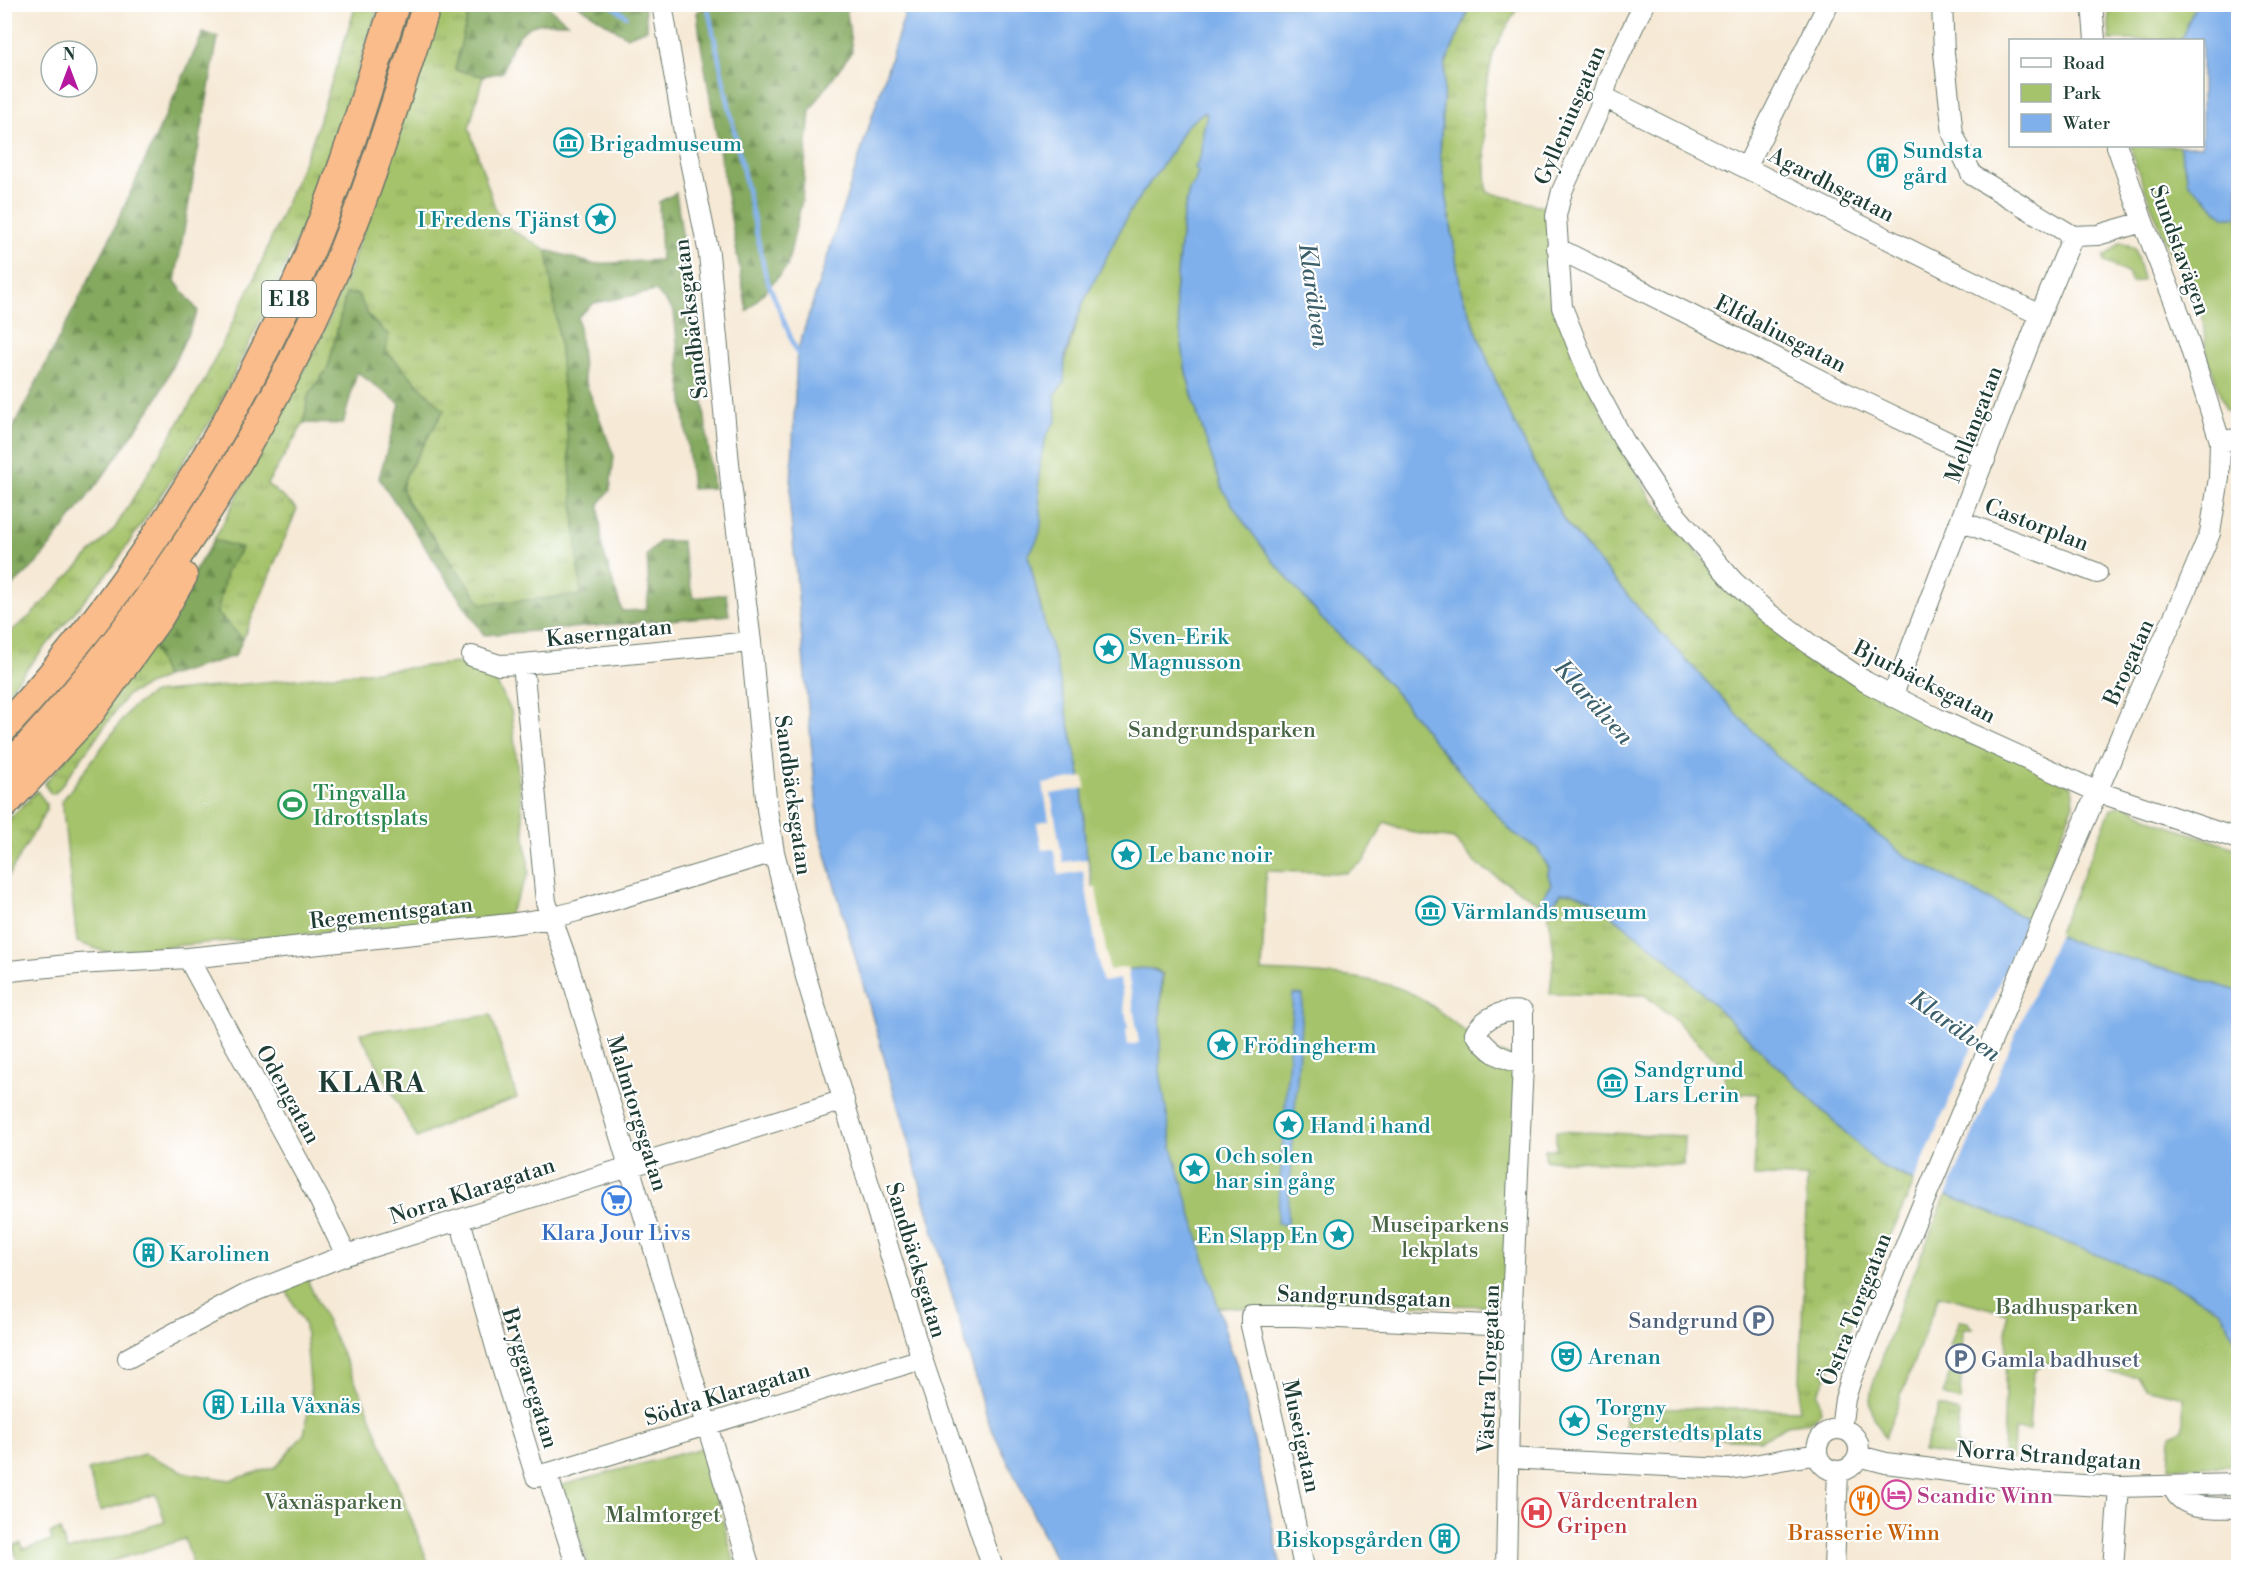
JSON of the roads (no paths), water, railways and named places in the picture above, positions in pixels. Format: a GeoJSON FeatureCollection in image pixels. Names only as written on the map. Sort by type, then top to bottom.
{"type":"FeatureCollection","features":[{"type":"Feature","properties":{"kind":"highway","name":"E 18"},"geometry":{"type":"LineString","coordinates":[[4,728],[44,685],[132,570],[187,488],[240,399],[297,282],[344,164],[394,4]]}},
{"type":"Feature","properties":{"kind":"highway","name":"E 18"},"geometry":{"type":"LineString","coordinates":[[4,772],[72,697],[117,641],[182,550],[237,465],[325,292],[374,172],[427,4]]}},
{"type":"Feature","properties":{"kind":"highway"},"geometry":{"type":"LineString","coordinates":[[4,806],[90,713],[160,616],[196,554],[237,465]]}},
{"type":"Feature","properties":{"kind":"street","name":"Sandbäcksgatan"},"geometry":{"type":"LineString","coordinates":[[662,4],[684,132],[709,254],[731,484],[751,642],[767,809],[774,852],[806,977],[922,1359],[993,1568]]}},
{"type":"Feature","properties":{"kind":"street","name":"Gylleniusgatan"},"geometry":{"type":"LineString","coordinates":[[1557,248],[1556,216],[1562,191],[1594,121],[1609,77],[1644,4]]}},
{"type":"Feature","properties":{"kind":"street"},"geometry":{"type":"LineString","coordinates":[[1746,168],[1828,4]]}},
{"type":"Feature","properties":{"kind":"street"},"geometry":{"type":"LineString","coordinates":[[1942,4],[1944,53],[1953,134],[1972,175],[2073,236],[2098,235],[2144,222]]}},
{"type":"Feature","properties":{"kind":"street"},"geometry":{"type":"LineString","coordinates":[[2092,4],[2095,39]]}},
{"type":"Feature","properties":{"kind":"street","name":"Agardhsgatan"},"geometry":{"type":"LineString","coordinates":[[1602,96],[2040,315]]}},
{"type":"Feature","properties":{"kind":"street","name":"Sundstavägen"},"geometry":{"type":"LineString","coordinates":[[2117,147],[2144,222],[2229,440]]}},
{"type":"Feature","properties":{"kind":"street","name":"Mellangatan"},"geometry":{"type":"LineString","coordinates":[[1892,697],[2040,315],[2073,236]]}},
{"type":"Feature","properties":{"kind":"street","name":"Elfdaliusgatan"},"geometry":{"type":"LineString","coordinates":[[1557,248],[1831,386],[1985,460]]}},
{"type":"Feature","properties":{"kind":"street","name":"Bjurbäcksgatan"},"geometry":{"type":"LineString","coordinates":[[1557,248],[1562,307],[1591,380],[1624,441],[1667,505],[1734,582],[1767,612],[1856,676],[1892,697],[2098,792],[2238,840]]}},
{"type":"Feature","properties":{"kind":"street","name":"Brogatan"},"geometry":{"type":"LineString","coordinates":[[2046,913],[2210,533],[2219,478],[2229,440]]}},
{"type":"Feature","properties":{"kind":"street","name":"Castorplan"},"geometry":{"type":"LineString","coordinates":[[1960,521],[2097,573]]}},
{"type":"Feature","properties":{"kind":"street","name":"Kaserngatan"},"geometry":{"type":"LineString","coordinates":[[472,656],[499,665],[523,664],[751,642]]}},
{"type":"Feature","properties":{"kind":"street","name":"Malmtorgsgatan"},"geometry":{"type":"LineString","coordinates":[[523,664],[546,902],[567,961],[750,1568]]}},
{"type":"Feature","properties":{"kind":"street","name":"Regementsgatan"},"geometry":{"type":"LineString","coordinates":[[4,974],[10,971],[77,964],[188,958],[551,918],[774,852]]}},
{"type":"Feature","properties":{"kind":"street","name":"Östra Torggatan"},"geometry":{"type":"LineString","coordinates":[[1841,1429],[1845,1399],[1851,1379],[2046,913]]}},
{"type":"Feature","properties":{"kind":"street","name":"Odengatan"},"geometry":{"type":"LineString","coordinates":[[188,958],[319,1199],[346,1255]]}},
{"type":"Feature","properties":{"kind":"street","name":"Västra Torggatan"},"geometry":{"type":"LineString","coordinates":[[1506,1568],[1511,1326],[1523,1064]]}},
{"type":"Feature","properties":{"kind":"street","name":"Norra Klaragatan"},"geometry":{"type":"LineString","coordinates":[[128,1358],[245,1295],[346,1255],[844,1100]]}},
{"type":"Feature","properties":{"kind":"street","name":"Bryggaregatan"},"geometry":{"type":"LineString","coordinates":[[460,1220],[536,1477],[547,1473],[578,1568]]}},
{"type":"Feature","properties":{"kind":"street","name":"Sandgrundsgatan"},"geometry":{"type":"LineString","coordinates":[[1251,1316],[1511,1326]]}},
{"type":"Feature","properties":{"kind":"street","name":"Museigatan"},"geometry":{"type":"LineString","coordinates":[[1251,1316],[1252,1332],[1283,1462],[1304,1568]]}},
{"type":"Feature","properties":{"kind":"street","name":"Södra Klaragatan"},"geometry":{"type":"LineString","coordinates":[[547,1473],[922,1359]]}},
{"type":"Feature","properties":{"kind":"street"},"geometry":{"type":"LineString","coordinates":[[1841,1429],[1848,1431],[1856,1439],[1858,1456],[1849,1468],[1838,1472],[1825,1467],[1817,1455],[1817,1444],[1823,1435],[1832,1430],[1841,1429]]}},
{"type":"Feature","properties":{"kind":"street"},"geometry":{"type":"LineString","coordinates":[[1509,1458],[1727,1469],[1754,1467],[1781,1459],[1817,1455]]}},
{"type":"Feature","properties":{"kind":"street","name":"Norra Strandgatan"},"geometry":{"type":"LineString","coordinates":[[1858,1456],[1886,1463],[1975,1476],[2119,1487],[2238,1484]]}},
{"type":"Feature","properties":{"kind":"street"},"geometry":{"type":"LineString","coordinates":[[1834,1568],[1838,1472]]}},
{"type":"Feature","properties":{"kind":"street"},"geometry":{"type":"LineString","coordinates":[[2173,1486],[2175,1494],[2181,1500],[2192,1504],[2238,1508]]}},
{"type":"Feature","properties":{"kind":"street"},"geometry":{"type":"LineString","coordinates":[[2113,1568],[2119,1487]]}},
{"type":"Feature","properties":{"kind":"water"},"geometry":{"type":"Polygon","coordinates":[[[2196,4],[2238,5],[2238,217],[2225,217],[2189,183],[2179,147],[2204,147],[2204,39],[2181,39],[2196,4]]]}},
{"type":"Feature","properties":{"kind":"water","name":"Klarälven"},"geometry":{"type":"Polygon","coordinates":[[[906,5],[1471,5],[1445,65],[1440,154],[1461,291],[1505,405],[1564,521],[1645,616],[1776,756],[1904,855],[2069,941],[2238,991],[2238,1345],[2221,1311],[2181,1288],[1946,1195],[1878,1164],[1663,955],[1590,899],[1572,892],[1561,893],[1548,910],[1539,903],[1551,885],[1549,868],[1537,848],[1512,832],[1436,744],[1398,695],[1373,667],[1322,619],[1269,556],[1223,490],[1186,372],[1175,295],[1183,216],[1189,190],[1198,172],[1195,168],[1202,152],[1207,114],[1204,112],[1185,127],[1172,151],[1130,211],[1082,305],[1065,355],[1064,383],[1055,394],[1056,422],[1047,435],[1040,466],[1039,497],[1042,517],[1040,533],[1028,555],[1056,663],[1082,784],[1085,844],[1107,973],[1142,968],[1155,970],[1161,974],[1160,1071],[1172,1147],[1228,1341],[1239,1371],[1281,1567],[1059,1567],[988,1421],[819,830],[790,508],[797,352],[906,5]]]}},
{"type":"Feature","properties":{"kind":"water"},"geometry":{"type":"Polygon","coordinates":[[[1293,994],[1303,995],[1287,1225],[1277,1224],[1293,994]]]}},
{"type":"Feature","properties":{"kind":"waterway"},"geometry":{"type":"LineString","coordinates":[[610,4],[626,16]]}},
{"type":"Feature","properties":{"kind":"waterway"},"geometry":{"type":"LineString","coordinates":[[707,4],[766,277],[798,355]]}},
{"type":"Feature","properties":{"kind":"place","name":"Brigadmuseum"},"geometry":{"type":"Point","coordinates":[569,143]}},
{"type":"Feature","properties":{"kind":"place","name":"Sundsta gård"},"geometry":{"type":"Point","coordinates":[1882,163]}},
{"type":"Feature","properties":{"kind":"place","name":"I Fredens Tjänst"},"geometry":{"type":"Point","coordinates":[601,219]}},
{"type":"Feature","properties":{"kind":"place","name":"Sven-Erik Magnusson"},"geometry":{"type":"Point","coordinates":[1108,649]}},
{"type":"Feature","properties":{"kind":"place","name":"Tingvalla Idrottsplats"},"geometry":{"type":"Point","coordinates":[292,805]}},
{"type":"Feature","properties":{"kind":"place","name":"Le banc noir"},"geometry":{"type":"Point","coordinates":[1127,854]}},
{"type":"Feature","properties":{"kind":"place","name":"Värmlands museum"},"geometry":{"type":"Point","coordinates":[1430,911]}},
{"type":"Feature","properties":{"kind":"place","name":"Frödingherm"},"geometry":{"type":"Point","coordinates":[1222,1045]}},
{"type":"Feature","properties":{"kind":"place","name":"Sandgrund Lars Lerin"},"geometry":{"type":"Point","coordinates":[1613,1082]}},
{"type":"Feature","properties":{"kind":"place","name":"Hand i hand"},"geometry":{"type":"Point","coordinates":[1289,1125]}},
{"type":"Feature","properties":{"kind":"place","name":"Och solen har sin gång"},"geometry":{"type":"Point","coordinates":[1194,1168]}},
{"type":"Feature","properties":{"kind":"place","name":"Klara Jour Livs"},"geometry":{"type":"Point","coordinates":[616,1200]}},
{"type":"Feature","properties":{"kind":"place","name":"En Slapp En"},"geometry":{"type":"Point","coordinates":[1339,1235]}},
{"type":"Feature","properties":{"kind":"place","name":"Karolinen"},"geometry":{"type":"Point","coordinates":[148,1253]}},
{"type":"Feature","properties":{"kind":"place","name":"Sandgrund"},"geometry":{"type":"Point","coordinates":[1759,1320]}},
{"type":"Feature","properties":{"kind":"place","name":"Arenan"},"geometry":{"type":"Point","coordinates":[1567,1356]}},
{"type":"Feature","properties":{"kind":"place","name":"Gamla badhuset"},"geometry":{"type":"Point","coordinates":[1960,1359]}},
{"type":"Feature","properties":{"kind":"place","name":"Lilla Våxnäs"},"geometry":{"type":"Point","coordinates":[219,1405]}},
{"type":"Feature","properties":{"kind":"place","name":"Torgny Segerstedts plats"},"geometry":{"type":"Point","coordinates":[1575,1420]}},
{"type":"Feature","properties":{"kind":"place","name":"Scandic Winn"},"geometry":{"type":"Point","coordinates":[1896,1495]}},
{"type":"Feature","properties":{"kind":"place","name":"Brasserie Winn"},"geometry":{"type":"Point","coordinates":[1864,1500]}},
{"type":"Feature","properties":{"kind":"place","name":"Vårdcentralen Gripen"},"geometry":{"type":"Point","coordinates":[1536,1513]}},
{"type":"Feature","properties":{"kind":"place","name":"Biskopsgården"},"geometry":{"type":"Point","coordinates":[1444,1539]}},
{"type":"Feature","properties":{"kind":"district","name":"KLARA"},"geometry":{"type":"Point","coordinates":[372,1082]}},
{"type":"Feature","properties":{"kind":"park label","name":"Sandgrundsparken"},"geometry":{"type":"Point","coordinates":[1222,729]}},
{"type":"Feature","properties":{"kind":"park label","name":"Museiparkens lekplats"},"geometry":{"type":"Point","coordinates":[1440,1236]}},
{"type":"Feature","properties":{"kind":"park label","name":"Badhusparken"},"geometry":{"type":"Point","coordinates":[2067,1306]}},
{"type":"Feature","properties":{"kind":"park label","name":"Våxnäsparken"},"geometry":{"type":"Point","coordinates":[333,1501]}},
{"type":"Feature","properties":{"kind":"park label","name":"Malmtorget"},"geometry":{"type":"Point","coordinates":[663,1514]}}]}
